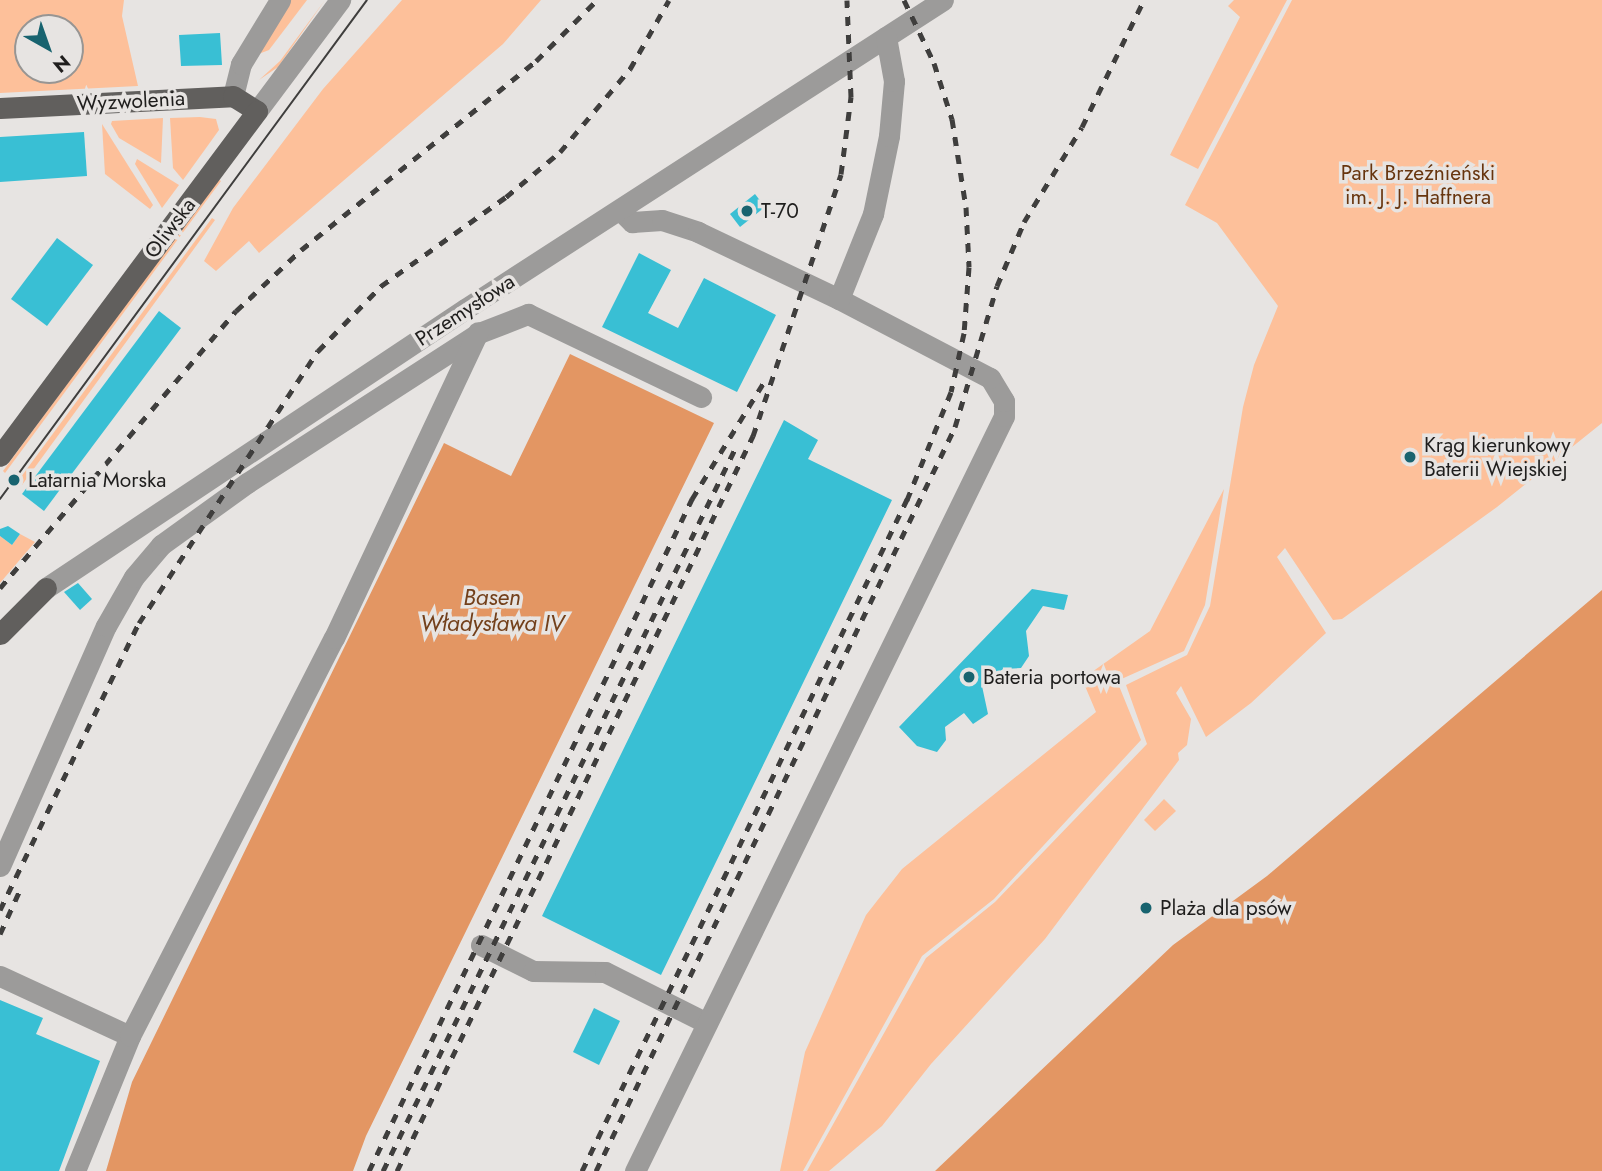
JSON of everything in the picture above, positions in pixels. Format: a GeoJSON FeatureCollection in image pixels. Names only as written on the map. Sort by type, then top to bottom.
{"type":"FeatureCollection","features":[{"type":"Feature","properties":{"kind":"main road","name":"Wyzwolenia"},"geometry":{"type":"LineString","coordinates":[[0,108],[233,96]]}},
{"type":"Feature","properties":{"kind":"main road"},"geometry":{"type":"LineString","coordinates":[[233,96],[257,111]]}},
{"type":"Feature","properties":{"kind":"main road","name":"Oliwska"},"geometry":{"type":"LineString","coordinates":[[0,456],[257,111]]}},
{"type":"Feature","properties":{"kind":"main road","name":"Przemysłowa"},"geometry":{"type":"LineString","coordinates":[[0,634],[46,589]]}},
{"type":"Feature","properties":{"kind":"street"},"geometry":{"type":"LineString","coordinates":[[233,96],[241,64],[280,0]]}},
{"type":"Feature","properties":{"kind":"street","name":"Oliwska"},"geometry":{"type":"LineString","coordinates":[[257,111],[340,0]]}},
{"type":"Feature","properties":{"kind":"street","name":"Przemysłowa"},"geometry":{"type":"LineString","coordinates":[[46,589],[466,309],[943,0]]}},
{"type":"Feature","properties":{"kind":"street"},"geometry":{"type":"LineString","coordinates":[[839,299],[873,214],[889,136],[894,81],[886,37]]}},
{"type":"Feature","properties":{"kind":"street"},"geometry":{"type":"LineString","coordinates":[[621,211],[632,222],[662,220],[698,232],[839,299],[990,378],[1004,401],[1004,416],[635,1171]]}},
{"type":"Feature","properties":{"kind":"street"},"geometry":{"type":"LineString","coordinates":[[466,309],[479,333]]}},
{"type":"Feature","properties":{"kind":"street"},"geometry":{"type":"LineString","coordinates":[[0,866],[106,626],[134,577],[161,545],[247,483],[479,333],[528,314],[701,397]]}},
{"type":"Feature","properties":{"kind":"street"},"geometry":{"type":"LineString","coordinates":[[75,1171],[130,1036],[334,639],[479,333]]}},
{"type":"Feature","properties":{"kind":"street"},"geometry":{"type":"LineString","coordinates":[[481,945],[533,971],[605,972],[707,1023]]}},
{"type":"Feature","properties":{"kind":"street"},"geometry":{"type":"LineString","coordinates":[[0,976],[130,1036]]}},
{"type":"Feature","properties":{"kind":"green space"},"geometry":{"type":"Polygon","coordinates":[[[0,0],[124,0],[122,16],[138,86],[0,93],[0,0]]]}},
{"type":"Feature","properties":{"kind":"green space"},"geometry":{"type":"Polygon","coordinates":[[[289,0],[307,0],[269,50],[256,55],[289,0]]]}},
{"type":"Feature","properties":{"kind":"green space"},"geometry":{"type":"Polygon","coordinates":[[[325,0],[278,67],[259,80],[280,61],[325,0]]]}},
{"type":"Feature","properties":{"kind":"green space"},"geometry":{"type":"Polygon","coordinates":[[[402,0],[541,0],[503,44],[259,253],[249,241],[216,271],[204,261],[233,208],[323,89],[402,0]]]}},
{"type":"Feature","properties":{"kind":"green space"},"geometry":{"type":"Polygon","coordinates":[[[1234,0],[1287,0],[1198,169],[1170,155],[1240,17],[1228,6],[1234,0]]]}},
{"type":"Feature","properties":{"kind":"green space","name":"Park Brzeźnieński im. J. J. Haffnera"},"geometry":{"type":"Polygon","coordinates":[[[1292,0],[1602,0],[1602,423],[1497,507],[1342,619],[1333,620],[1285,548],[1277,557],[1326,633],[1251,703],[1206,737],[1181,686],[1176,693],[1191,719],[1187,745],[1178,753],[1179,760],[1045,939],[931,1064],[882,1126],[829,1171],[807,1171],[926,958],[995,902],[1147,744],[1126,685],[1187,655],[1210,606],[1243,407],[1254,365],[1278,306],[1217,223],[1185,205],[1292,0]]]}},
{"type":"Feature","properties":{"kind":"green space"},"geometry":{"type":"Polygon","coordinates":[[[163,118],[161,163],[119,138],[111,124],[112,121],[163,118]]]}},
{"type":"Feature","properties":{"kind":"green space"},"geometry":{"type":"Polygon","coordinates":[[[170,118],[216,119],[219,130],[183,180],[173,168],[170,118]]]}},
{"type":"Feature","properties":{"kind":"green space"},"geometry":{"type":"Polygon","coordinates":[[[102,124],[153,205],[150,209],[105,174],[102,124]]]}},
{"type":"Feature","properties":{"kind":"green space"},"geometry":{"type":"Polygon","coordinates":[[[137,159],[179,185],[162,208],[135,164],[137,159]]]}},
{"type":"Feature","properties":{"kind":"green space"},"geometry":{"type":"Polygon","coordinates":[[[218,179],[221,181],[5,473],[3,471],[218,179]]]}},
{"type":"Feature","properties":{"kind":"green space"},"geometry":{"type":"Polygon","coordinates":[[[212,218],[215,220],[22,485],[18,481],[212,218]]]}},
{"type":"Feature","properties":{"kind":"green space"},"geometry":{"type":"Polygon","coordinates":[[[1224,489],[1205,605],[1184,651],[1117,681],[1141,740],[994,899],[922,956],[803,1171],[780,1171],[805,1052],[866,915],[902,869],[1096,712],[1082,679],[1150,631],[1224,489]]]}},
{"type":"Feature","properties":{"kind":"green space"},"geometry":{"type":"Polygon","coordinates":[[[20,534],[35,542],[0,583],[0,536],[12,545],[20,534]]]}},
{"type":"Feature","properties":{"kind":"green space"},"geometry":{"type":"Polygon","coordinates":[[[1164,799],[1176,811],[1155,831],[1144,820],[1164,799]]]}},
{"type":"Feature","properties":{"kind":"water","name":"Basen Władysława IV"},"geometry":{"type":"Polygon","coordinates":[[[570,354],[714,423],[366,1136],[353,1171],[106,1171],[132,1082],[444,443],[511,476],[570,354]]]}},
{"type":"Feature","properties":{"kind":"water"},"geometry":{"type":"Polygon","coordinates":[[[1602,590],[1602,1171],[935,1171],[1173,945],[1267,876],[1602,590]]]}},
{"type":"Feature","properties":{"kind":"building"},"geometry":{"type":"Polygon","coordinates":[[[220,33],[222,65],[181,66],[179,35],[220,33]]]}},
{"type":"Feature","properties":{"kind":"building"},"geometry":{"type":"Polygon","coordinates":[[[84,132],[87,176],[0,182],[0,137],[84,132]]]}},
{"type":"Feature","properties":{"kind":"building","name":"T-70"},"geometry":{"type":"Polygon","coordinates":[[[755,194],[765,207],[740,227],[730,214],[755,194]]]}},
{"type":"Feature","properties":{"kind":"building"},"geometry":{"type":"Polygon","coordinates":[[[57,238],[93,265],[47,326],[11,299],[57,238]]]}},
{"type":"Feature","properties":{"kind":"building"},"geometry":{"type":"Polygon","coordinates":[[[639,253],[671,270],[648,313],[678,328],[704,278],[776,315],[737,392],[602,327],[639,253]]]}},
{"type":"Feature","properties":{"kind":"building"},"geometry":{"type":"Polygon","coordinates":[[[159,311],[181,328],[44,511],[22,494],[159,311]]]}},
{"type":"Feature","properties":{"kind":"building"},"geometry":{"type":"Polygon","coordinates":[[[784,420],[818,440],[808,459],[892,500],[661,975],[542,916],[784,420]]]}},
{"type":"Feature","properties":{"kind":"building"},"geometry":{"type":"Polygon","coordinates":[[[8,526],[20,534],[12,545],[0,536],[0,529],[8,526]]]}},
{"type":"Feature","properties":{"kind":"building"},"geometry":{"type":"Polygon","coordinates":[[[78,583],[92,599],[80,610],[64,592],[78,583]]]}},
{"type":"Feature","properties":{"kind":"building","name":"Bateria portowa"},"geometry":{"type":"Polygon","coordinates":[[[1032,589],[1068,595],[1064,610],[1043,606],[1026,631],[1029,656],[1021,668],[1003,669],[982,686],[988,714],[973,724],[964,713],[945,727],[946,740],[937,752],[917,746],[899,727],[1032,589]]]}},
{"type":"Feature","properties":{"kind":"building"},"geometry":{"type":"Polygon","coordinates":[[[0,1000],[43,1018],[36,1034],[100,1061],[59,1171],[0,1171],[0,1000]]]}},
{"type":"Feature","properties":{"kind":"building"},"geometry":{"type":"Polygon","coordinates":[[[594,1008],[620,1021],[599,1065],[573,1052],[594,1008]]]}},
{"type":"Feature","properties":{"kind":"tram line"},"geometry":{"type":"LineString","coordinates":[[0,499],[367,0]]}},
{"type":"Feature","properties":{"kind":"railway"},"geometry":{"type":"LineString","coordinates":[[0,588],[236,311],[301,250],[536,61],[597,0]]}},
{"type":"Feature","properties":{"kind":"railway"},"geometry":{"type":"LineString","coordinates":[[0,910],[139,623],[318,351],[381,286],[506,197],[560,152],[630,69],[669,0]]}},
{"type":"Feature","properties":{"kind":"railway"},"geometry":{"type":"LineString","coordinates":[[397,1171],[753,436],[841,174],[851,97],[847,0]]}},
{"type":"Feature","properties":{"kind":"railway"},"geometry":{"type":"LineString","coordinates":[[904,0],[934,63],[952,119],[966,207],[969,267],[964,333],[951,392],[907,500]]}},
{"type":"Feature","properties":{"kind":"railway"},"geometry":{"type":"LineString","coordinates":[[596,1171],[955,427],[997,286],[1024,222],[1082,127],[1144,0]]}},
{"type":"Feature","properties":{"kind":"railway"},"geometry":{"type":"LineString","coordinates":[[369,1171],[692,499],[767,377]]}},
{"type":"Feature","properties":{"kind":"railway"},"geometry":{"type":"LineString","coordinates":[[383,1171],[736,447]]}},
{"type":"Feature","properties":{"kind":"railway"},"geometry":{"type":"LineString","coordinates":[[582,1171],[911,491]]}},
{"type":"Feature","properties":{"kind":"railway"},"geometry":{"type":"LineString","coordinates":[[0,934],[20,890]]}},
{"type":"Feature","properties":{"kind":"place","name":"T-70"},"geometry":{"type":"Point","coordinates":[747,211]}},
{"type":"Feature","properties":{"kind":"place","name":"Krąg kierunkowy Baterii Wiejskiej"},"geometry":{"type":"Point","coordinates":[1410,457]}},
{"type":"Feature","properties":{"kind":"place","name":"Latarnia Morska"},"geometry":{"type":"Point","coordinates":[14,480]}},
{"type":"Feature","properties":{"kind":"place","name":"Bateria portowa"},"geometry":{"type":"Point","coordinates":[969,677]}},
{"type":"Feature","properties":{"kind":"place","name":"Plaża dla psów"},"geometry":{"type":"Point","coordinates":[1146,908]}}]}
